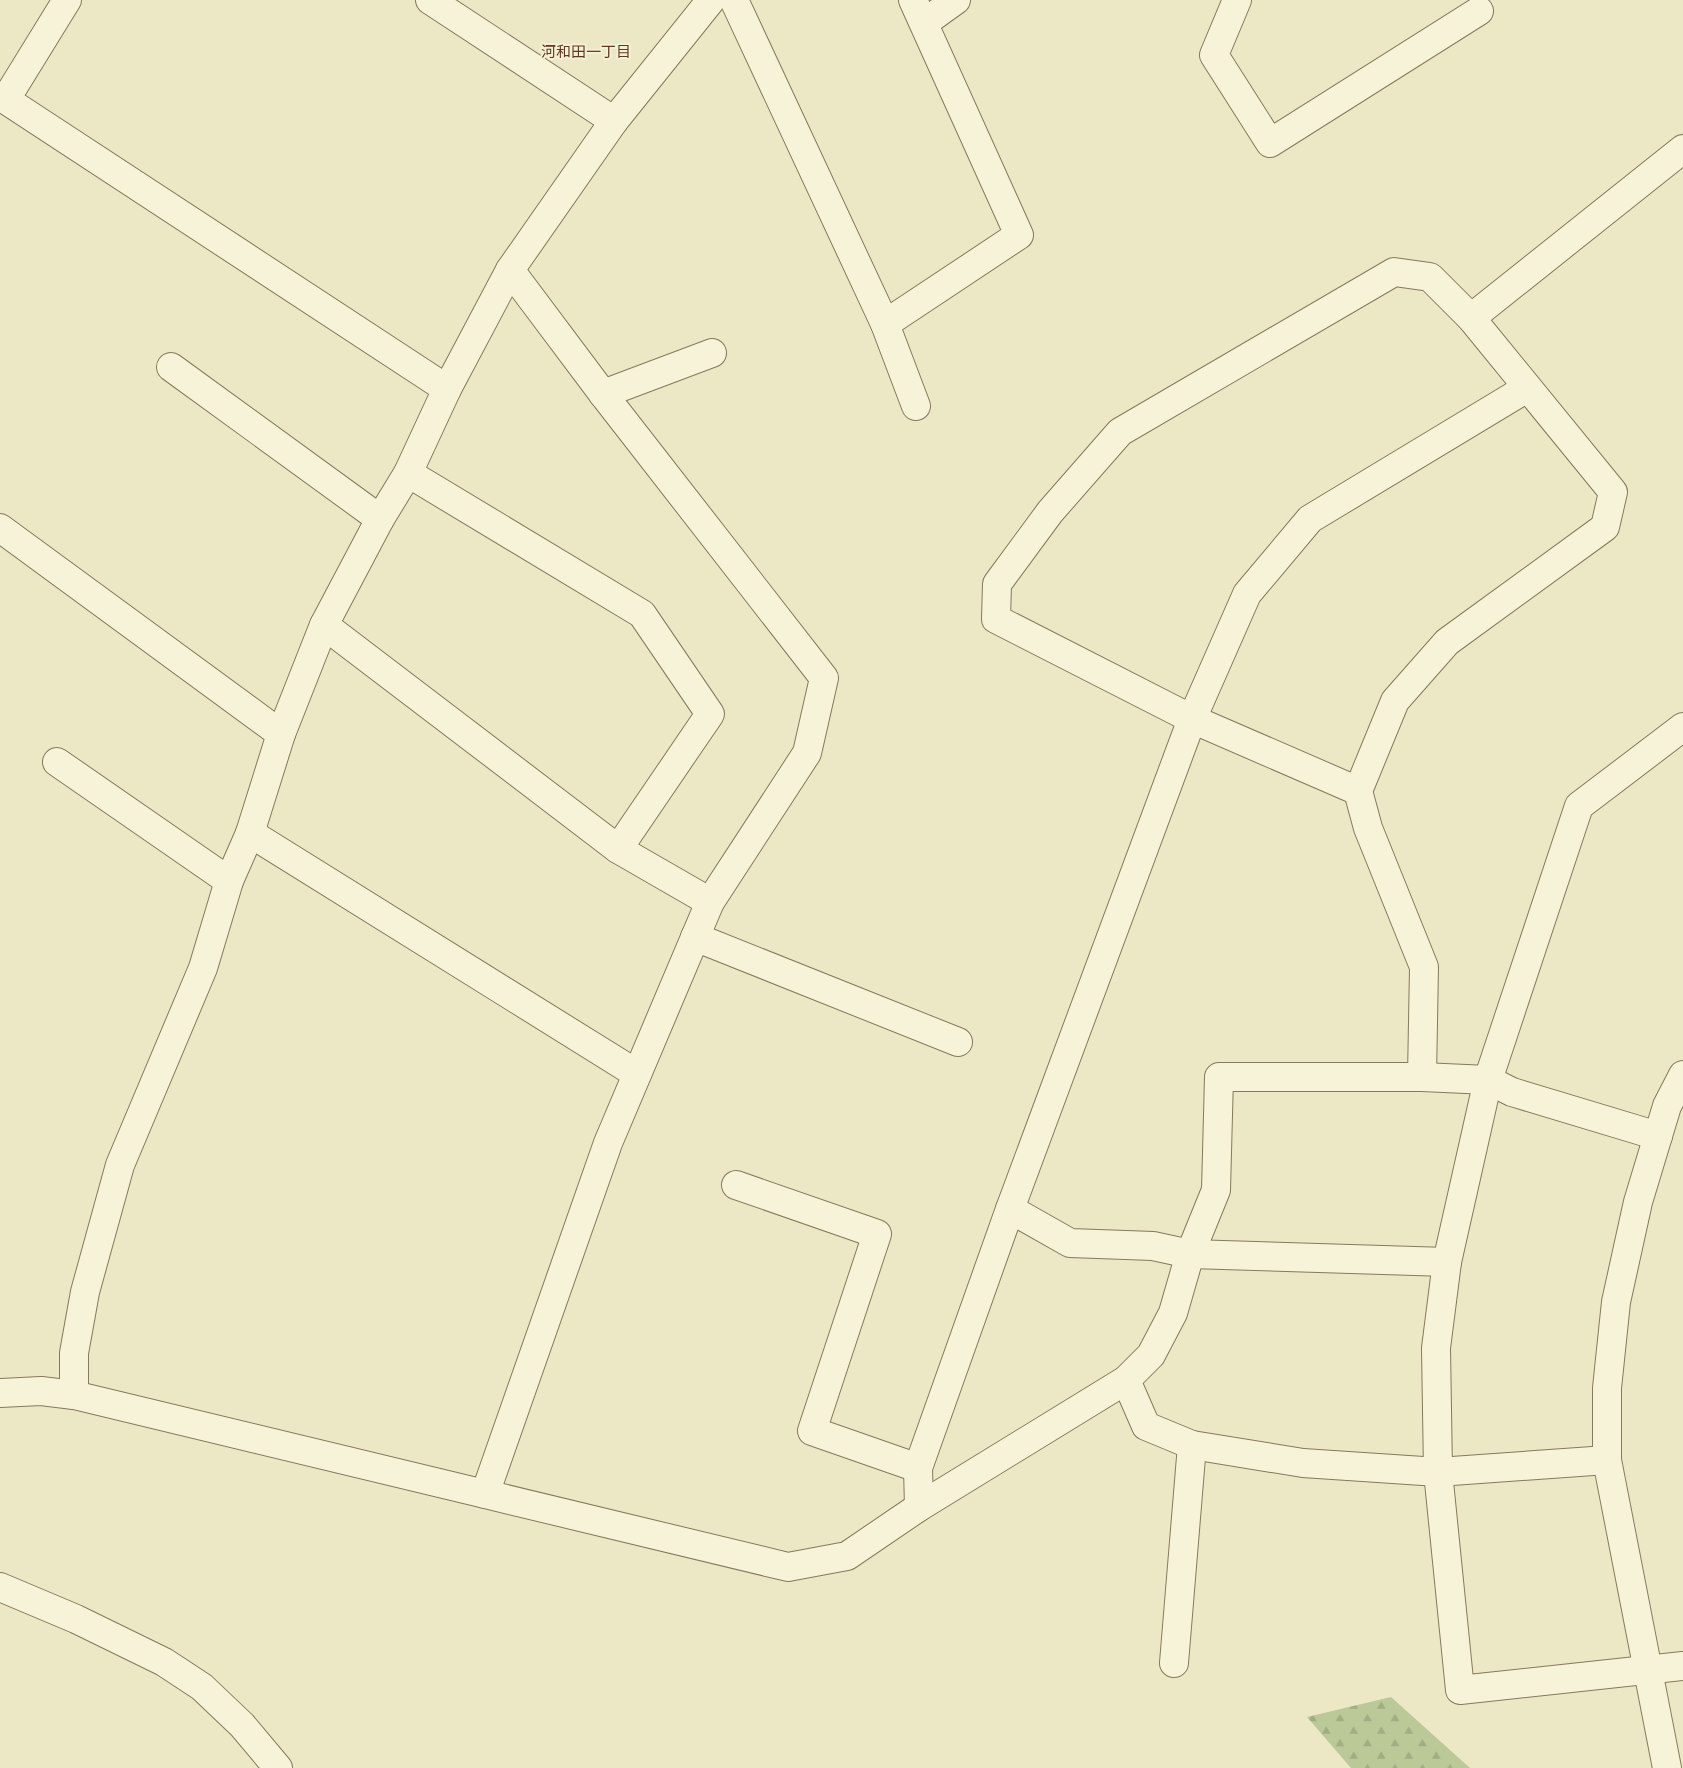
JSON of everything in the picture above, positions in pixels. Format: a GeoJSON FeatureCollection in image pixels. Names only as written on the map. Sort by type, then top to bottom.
{"type":"FeatureCollection","features":[{"type":"Feature","properties":{"kind":"street"},"geometry":{"type":"LineString","coordinates":[[67,0],[3,97],[447,389]]}},
{"type":"Feature","properties":{"kind":"street"},"geometry":{"type":"LineString","coordinates":[[430,0],[614,121]]}},
{"type":"Feature","properties":{"kind":"street"},"geometry":{"type":"LineString","coordinates":[[74,1396],[74,1353],[85,1292],[120,1165],[203,968],[229,881],[250,833],[281,734],[324,625],[380,519],[408,473],[447,389],[510,270],[614,121],[711,0]]}},
{"type":"Feature","properties":{"kind":"street"},"geometry":{"type":"LineString","coordinates":[[734,0],[885,324],[916,406]]}},
{"type":"Feature","properties":{"kind":"street"},"geometry":{"type":"LineString","coordinates":[[885,324],[1019,235],[918,12],[956,0]]}},
{"type":"Feature","properties":{"kind":"street"},"geometry":{"type":"LineString","coordinates":[[1237,0],[1214,55],[1270,143],[1479,11]]}},
{"type":"Feature","properties":{"kind":"street"},"geometry":{"type":"LineString","coordinates":[[1471,318],[1683,149]]}},
{"type":"Feature","properties":{"kind":"street"},"geometry":{"type":"LineString","coordinates":[[485,1494],[608,1143],[710,902],[807,753],[824,678],[603,394],[510,270]]}},
{"type":"Feature","properties":{"kind":"street"},"geometry":{"type":"LineString","coordinates":[[1358,791],[1192,719],[996,619],[997,584],[1050,512],[1120,432],[1394,272],[1430,277],[1471,318],[1613,492],[1604,527],[1447,642],[1395,700],[1358,791],[1368,828],[1424,967],[1422,1077]]}},
{"type":"Feature","properties":{"kind":"street"},"geometry":{"type":"LineString","coordinates":[[603,394],[712,353]]}},
{"type":"Feature","properties":{"kind":"street"},"geometry":{"type":"LineString","coordinates":[[171,367],[380,519]]}},
{"type":"Feature","properties":{"kind":"street"},"geometry":{"type":"LineString","coordinates":[[919,1507],[918,1468],[1010,1209],[1192,719],[1248,594],[1310,519],[1527,388]]}},
{"type":"Feature","properties":{"kind":"street"},"geometry":{"type":"LineString","coordinates":[[408,473],[642,614],[710,714],[618,849]]}},
{"type":"Feature","properties":{"kind":"street"},"geometry":{"type":"LineString","coordinates":[[0,528],[281,734]]}},
{"type":"Feature","properties":{"kind":"street"},"geometry":{"type":"LineString","coordinates":[[324,625],[618,849],[710,902]]}},
{"type":"Feature","properties":{"kind":"street"},"geometry":{"type":"LineString","coordinates":[[1683,728],[1579,806],[1488,1080],[1447,1262],[1436,1348],[1438,1472],[1460,1690],[1683,1666]]}},
{"type":"Feature","properties":{"kind":"street"},"geometry":{"type":"LineString","coordinates":[[57,762],[229,881]]}},
{"type":"Feature","properties":{"kind":"street"},"geometry":{"type":"LineString","coordinates":[[250,833],[637,1074]]}},
{"type":"Feature","properties":{"kind":"street"},"geometry":{"type":"LineString","coordinates":[[695,937],[958,1042]]}},
{"type":"Feature","properties":{"kind":"street"},"geometry":{"type":"LineString","coordinates":[[0,1393],[41,1391],[74,1396],[788,1567],[847,1556],[919,1507],[1126,1380],[1151,1355],[1173,1313],[1190,1254],[1216,1190],[1219,1077],[1422,1077],[1488,1080],[1512,1092],[1658,1136]]}},
{"type":"Feature","properties":{"kind":"street"},"geometry":{"type":"LineString","coordinates":[[1667,1768],[1607,1460],[1606,1388],[1616,1302],[1638,1202],[1667,1106],[1683,1077]]}},
{"type":"Feature","properties":{"kind":"street"},"geometry":{"type":"LineString","coordinates":[[736,1185],[877,1234],[812,1431],[918,1468]]}},
{"type":"Feature","properties":{"kind":"street"},"geometry":{"type":"LineString","coordinates":[[1010,1209],[1070,1243],[1153,1246],[1190,1254],[1447,1262]]}},
{"type":"Feature","properties":{"kind":"street"},"geometry":{"type":"LineString","coordinates":[[1126,1380],[1146,1426],[1192,1444],[1303,1463],[1438,1472],[1607,1460]]}},
{"type":"Feature","properties":{"kind":"street"},"geometry":{"type":"LineString","coordinates":[[1174,1663],[1192,1444]]}},
{"type":"Feature","properties":{"kind":"street"},"geometry":{"type":"LineString","coordinates":[[0,1587],[76,1619],[164,1662],[202,1687],[242,1725],[278,1768]]}},
{"type":"Feature","properties":{"kind":"green space"},"geometry":{"type":"Polygon","coordinates":[[[1391,1697],[1470,1768],[1351,1768],[1307,1717],[1391,1697]]]}},
{"type":"Feature","properties":{"kind":"district","name":"河和田一丁目"},"geometry":{"type":"Point","coordinates":[586,51]}}]}
